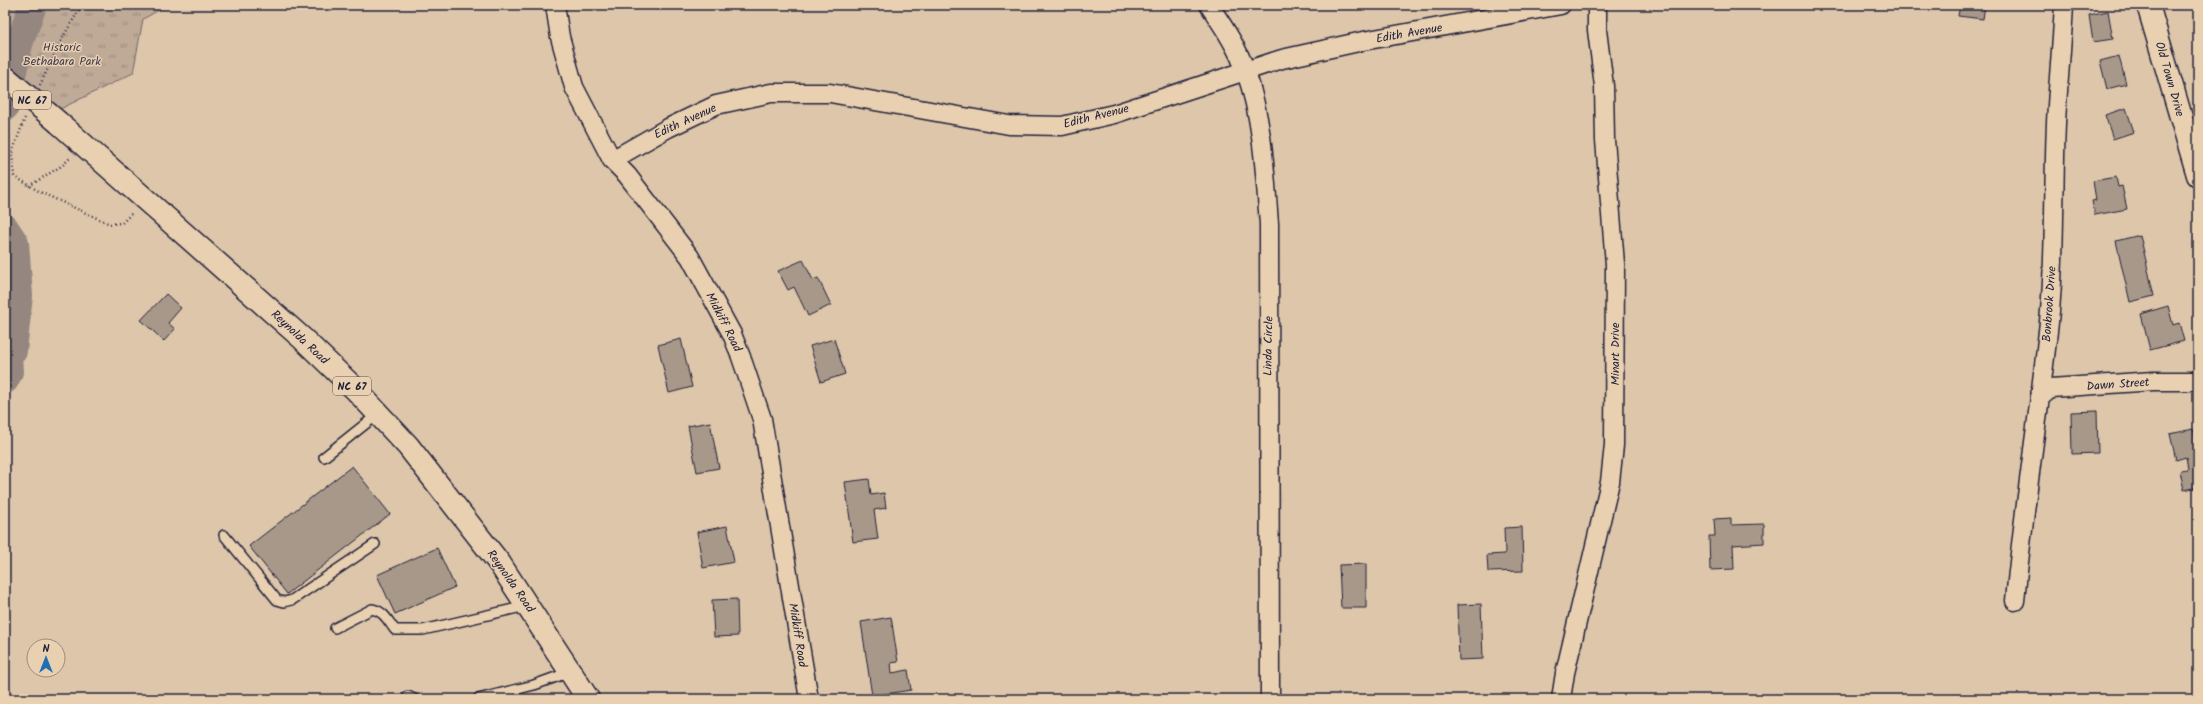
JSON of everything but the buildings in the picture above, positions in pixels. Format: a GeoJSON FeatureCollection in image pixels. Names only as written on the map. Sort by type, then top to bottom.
{"type":"FeatureCollection","features":[{"type":"Feature","properties":{"kind":"main road","name":"Old Town Drive"},"geometry":{"type":"LineString","coordinates":[[2148,5],[2198,175]]}},
{"type":"Feature","properties":{"kind":"main road","name":"Reynolda Road"},"geometry":{"type":"LineString","coordinates":[[5,78],[286,324],[378,414],[408,446],[500,564],[571,671],[587,699]]}},
{"type":"Feature","properties":{"kind":"street","name":"Midkiff Road"},"geometry":{"type":"LineString","coordinates":[[555,5],[560,36],[574,87],[612,160],[627,175],[690,257],[732,334],[741,356],[762,419],[809,699]]}},
{"type":"Feature","properties":{"kind":"street","name":"Linda Circle"},"geometry":{"type":"LineString","coordinates":[[1209,5],[1232,41],[1246,71],[1254,97],[1264,153],[1269,224],[1270,699]]}},
{"type":"Feature","properties":{"kind":"street","name":"Edith Avenue"},"geometry":{"type":"LineString","coordinates":[[612,160],[668,128],[716,105],[771,93],[830,93],[1009,125],[1062,126],[1114,114],[1282,59],[1363,41],[1561,5]]}},
{"type":"Feature","properties":{"kind":"street","name":"Minart Drive"},"geometry":{"type":"LineString","coordinates":[[1561,699],[1565,673],[1610,482],[1614,445],[1615,264],[1605,140],[1604,86],[1597,30],[1597,5]]}},
{"type":"Feature","properties":{"kind":"street","name":"Bonbrook Drive"},"geometry":{"type":"LineString","coordinates":[[2016,601],[2020,544],[2042,396],[2051,290],[2056,125],[2064,5]]}},
{"type":"Feature","properties":{"kind":"street","name":"Dawn Street"},"geometry":{"type":"LineString","coordinates":[[2042,396],[2050,388],[2154,381],[2198,381]]}},
{"type":"Feature","properties":{"kind":"lane"},"geometry":{"type":"LineString","coordinates":[[324,457],[378,414]]}},
{"type":"Feature","properties":{"kind":"lane"},"geometry":{"type":"LineString","coordinates":[[224,535],[277,600],[284,602],[292,600],[375,544]]}},
{"type":"Feature","properties":{"kind":"lane"},"geometry":{"type":"LineString","coordinates":[[335,628],[372,609],[378,610],[385,615],[395,630],[406,632],[423,630],[528,605]]}},
{"type":"Feature","properties":{"kind":"lane"},"geometry":{"type":"LineString","coordinates":[[478,699],[534,685],[571,671]]}},
{"type":"Feature","properties":{"kind":"path"},"geometry":{"type":"LineString","coordinates":[[29,186],[63,165]]}},
{"type":"Feature","properties":{"kind":"green space","name":"Historic Bethabara Park"},"geometry":{"type":"Polygon","coordinates":[[[5,5],[168,5],[143,19],[133,73],[54,112],[5,68],[5,5]]]}},
{"type":"Feature","properties":{"kind":"waterway"},"geometry":{"type":"LineString","coordinates":[[5,107],[19,44],[33,5]]}},
{"type":"Feature","properties":{"kind":"waterway"},"geometry":{"type":"LineString","coordinates":[[5,228],[15,243],[19,295],[13,351],[8,355],[9,372],[5,380]]}}]}
